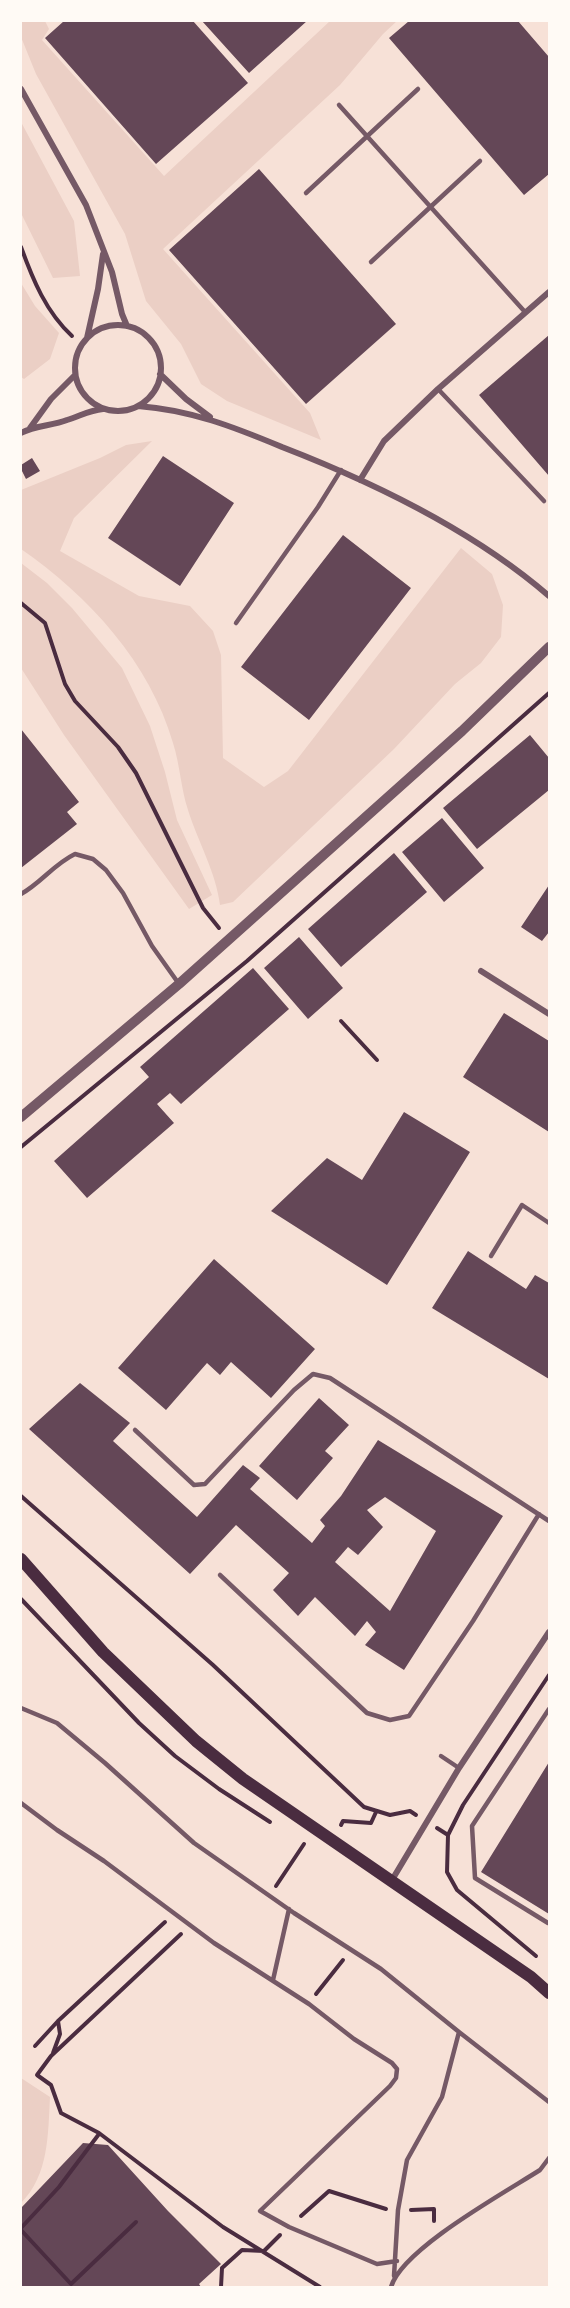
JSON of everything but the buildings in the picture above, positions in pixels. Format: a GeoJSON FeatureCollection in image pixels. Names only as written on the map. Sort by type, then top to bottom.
{"type":"FeatureCollection","features":[{"type":"Feature","properties":{"kind":"main road"},"geometry":{"type":"LineString","coordinates":[[21,1558],[103,1652],[196,1741],[243,1779],[531,1977],[549,1993]]}},
{"type":"Feature","properties":{"kind":"street"},"geometry":{"type":"LineString","coordinates":[[21,89],[86,205],[112,272],[127,326]]}},
{"type":"Feature","properties":{"kind":"street"},"geometry":{"type":"LineString","coordinates":[[87,339],[98,289],[103,250]]}},
{"type":"Feature","properties":{"kind":"street"},"geometry":{"type":"LineString","coordinates":[[360,480],[384,441],[438,389],[549,292]]}},
{"type":"Feature","properties":{"kind":"street"},"geometry":{"type":"LineString","coordinates":[[119,324],[143,332],[153,342],[159,355],[159,382],[152,394],[138,406],[128,410],[113,411],[87,399],[75,375],[76,358],[82,345],[103,327],[119,324]]}},
{"type":"Feature","properties":{"kind":"street"},"geometry":{"type":"LineString","coordinates":[[160,374],[186,399],[213,419]]}},
{"type":"Feature","properties":{"kind":"street"},"geometry":{"type":"LineString","coordinates":[[30,428],[51,399],[75,375]]}},
{"type":"Feature","properties":{"kind":"street"},"geometry":{"type":"LineString","coordinates":[[138,406],[213,419],[341,470],[444,524],[520,571],[549,596]]}},
{"type":"Feature","properties":{"kind":"street"},"geometry":{"type":"LineString","coordinates":[[21,433],[30,428],[66,421],[91,410],[104,408]]}},
{"type":"Feature","properties":{"kind":"street"},"geometry":{"type":"LineString","coordinates":[[21,1117],[178,984],[462,731],[549,646]]}},
{"type":"Feature","properties":{"kind":"street"},"geometry":{"type":"LineString","coordinates":[[481,971],[549,1014]]}},
{"type":"Feature","properties":{"kind":"street"},"geometry":{"type":"LineString","coordinates":[[392,1881],[459,1768],[549,1632]]}},
{"type":"Feature","properties":{"kind":"lane"},"geometry":{"type":"LineString","coordinates":[[306,193],[418,89]]}},
{"type":"Feature","properties":{"kind":"lane"},"geometry":{"type":"LineString","coordinates":[[339,105],[525,312]]}},
{"type":"Feature","properties":{"kind":"lane"},"geometry":{"type":"LineString","coordinates":[[371,262],[480,161]]}},
{"type":"Feature","properties":{"kind":"lane"},"geometry":{"type":"LineString","coordinates":[[438,389],[544,501]]}},
{"type":"Feature","properties":{"kind":"lane"},"geometry":{"type":"LineString","coordinates":[[236,623],[318,507],[341,470]]}},
{"type":"Feature","properties":{"kind":"lane"},"geometry":{"type":"LineString","coordinates":[[21,894],[30,889],[60,861],[75,854],[93,860],[106,870],[123,894],[152,946],[178,984]]}},
{"type":"Feature","properties":{"kind":"lane"},"geometry":{"type":"LineString","coordinates":[[491,1256],[522,1205],[549,1223]]}},
{"type":"Feature","properties":{"kind":"lane"},"geometry":{"type":"LineString","coordinates":[[135,1430],[194,1485],[205,1484],[294,1390],[313,1374],[330,1378],[549,1521]]}},
{"type":"Feature","properties":{"kind":"lane"},"geometry":{"type":"LineString","coordinates":[[220,1575],[367,1713],[390,1720],[409,1716],[473,1621],[539,1514]]}},
{"type":"Feature","properties":{"kind":"lane"},"geometry":{"type":"LineString","coordinates":[[21,1708],[57,1723],[194,1843],[381,1969],[549,2102]]}},
{"type":"Feature","properties":{"kind":"lane"},"geometry":{"type":"LineString","coordinates":[[549,1709],[472,1826],[475,1878],[549,1923]]}},
{"type":"Feature","properties":{"kind":"lane"},"geometry":{"type":"LineString","coordinates":[[441,1756],[459,1768]]}},
{"type":"Feature","properties":{"kind":"lane"},"geometry":{"type":"LineString","coordinates":[[21,1803],[214,1942],[309,2004],[354,2039],[392,2063],[397,2069],[396,2078],[260,2211],[289,2227],[377,2264],[397,2261]]}},
{"type":"Feature","properties":{"kind":"lane"},"geometry":{"type":"LineString","coordinates":[[273,1980],[289,1909]]}},
{"type":"Feature","properties":{"kind":"lane"},"geometry":{"type":"LineString","coordinates":[[391,2287],[397,2261],[398,2210],[408,2160],[442,2097],[459,2032]]}},
{"type":"Feature","properties":{"kind":"lane"},"geometry":{"type":"LineString","coordinates":[[394,2276],[435,2237],[540,2170],[549,2158]]}},
{"type":"Feature","properties":{"kind":"path"},"geometry":{"type":"LineString","coordinates":[[21,247],[36,287],[47,306],[68,333],[82,345]]}},
{"type":"Feature","properties":{"kind":"path"},"geometry":{"type":"LineString","coordinates":[[21,603],[45,623],[64,684],[75,701],[118,747],[136,773],[203,908],[219,928]]}},
{"type":"Feature","properties":{"kind":"path"},"geometry":{"type":"LineString","coordinates":[[21,1147],[247,961],[549,693]]}},
{"type":"Feature","properties":{"kind":"path"},"geometry":{"type":"LineString","coordinates":[[341,1021],[377,1060]]}},
{"type":"Feature","properties":{"kind":"path"},"geometry":{"type":"LineString","coordinates":[[21,1496],[213,1665],[364,1807],[390,1815],[410,1811]]}},
{"type":"Feature","properties":{"kind":"path"},"geometry":{"type":"LineString","coordinates":[[269,1895],[304,1844]]}},
{"type":"Feature","properties":{"kind":"path"},"geometry":{"type":"LineString","coordinates":[[447,1872],[457,1890],[541,1960]]}},
{"type":"Feature","properties":{"kind":"path"},"geometry":{"type":"LineString","coordinates":[[35,2046],[58,2021],[174,1913]]}},
{"type":"Feature","properties":{"kind":"path"},"geometry":{"type":"LineString","coordinates":[[190,1925],[51,2056],[37,2075],[51,2085],[61,2113],[99,2133],[223,2227],[320,2287]]}},
{"type":"Feature","properties":{"kind":"path"},"geometry":{"type":"LineString","coordinates":[[309,2004],[351,1950]]}},
{"type":"Feature","properties":{"kind":"path"},"geometry":{"type":"LineString","coordinates":[[51,2056],[60,2034],[58,2021]]}},
{"type":"Feature","properties":{"kind":"path"},"geometry":{"type":"LineString","coordinates":[[99,2133],[59,2187],[21,2229],[71,2284],[136,2222]]}},
{"type":"Feature","properties":{"kind":"path"},"geometry":{"type":"LineString","coordinates":[[221,2287],[222,2268],[242,2250],[264,2251],[329,2191],[382,2209],[434,2209],[435,2237]]}},
{"type":"Feature","properties":{"kind":"shaded area"},"geometry":{"type":"Polygon","coordinates":[[[21,21],[45,21],[49,29],[42,40],[164,176],[330,21],[397,21],[383,34],[340,85],[163,249],[310,413],[321,440],[227,401],[201,384],[181,344],[146,301],[125,234],[36,74],[21,37],[21,21]]]}},
{"type":"Feature","properties":{"kind":"shaded area"},"geometry":{"type":"Polygon","coordinates":[[[21,122],[74,221],[80,276],[53,278],[21,213],[21,122]]]}},
{"type":"Feature","properties":{"kind":"shaded area"},"geometry":{"type":"Polygon","coordinates":[[[21,283],[35,306],[59,333],[50,359],[24,379],[21,377],[21,283]]]}},
{"type":"Feature","properties":{"kind":"shaded area"},"geometry":{"type":"Polygon","coordinates":[[[152,441],[74,518],[60,551],[139,596],[190,606],[213,631],[221,655],[223,758],[264,787],[288,771],[461,548],[492,574],[503,605],[501,637],[481,663],[455,684],[394,749],[233,902],[220,905],[215,881],[186,802],[173,743],[163,714],[149,686],[133,659],[93,610],[70,588],[21,549],[21,490],[126,445],[152,441]]]}},
{"type":"Feature","properties":{"kind":"shaded area"},"geometry":{"type":"Polygon","coordinates":[[[21,563],[47,583],[72,608],[122,668],[150,726],[177,820],[212,895],[189,909],[64,735],[21,668],[21,563]]]}},
{"type":"Feature","properties":{"kind":"shaded area"},"geometry":{"type":"Polygon","coordinates":[[[21,2078],[50,2097],[42,2167],[30,2192],[21,2203],[21,2078]]]}}]}
